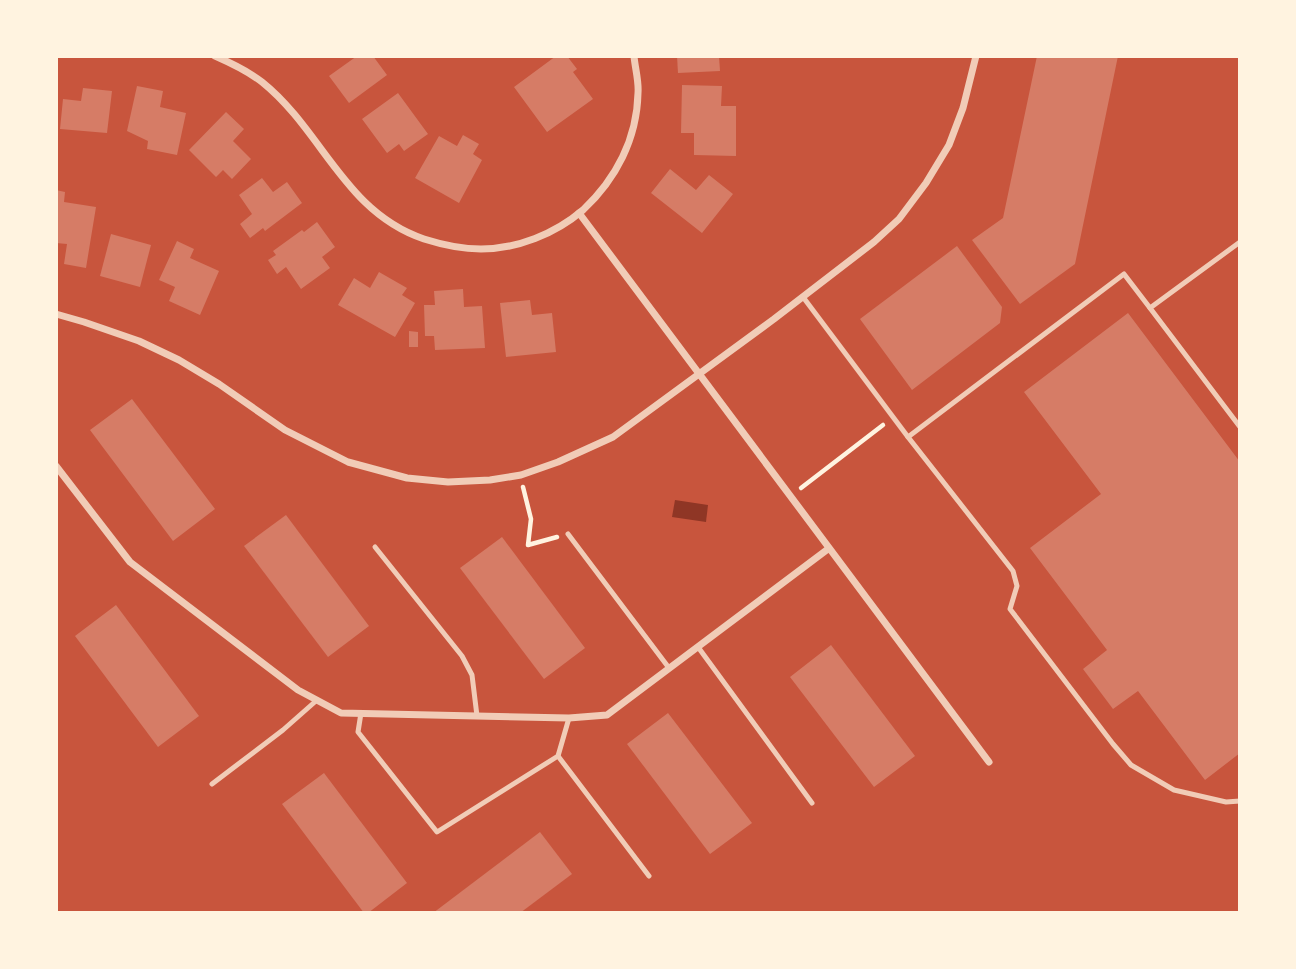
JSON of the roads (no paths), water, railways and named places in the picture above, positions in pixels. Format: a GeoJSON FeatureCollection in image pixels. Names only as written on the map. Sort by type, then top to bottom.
{"type":"FeatureCollection","features":[{"type":"Feature","properties":{"kind":"street"},"geometry":{"type":"LineString","coordinates":[[215,56],[261,81],[301,123],[348,185],[380,217],[409,234],[444,246],[469,249],[497,249],[547,233],[579,213],[600,194],[625,153],[634,121],[639,92],[634,56]]}},
{"type":"Feature","properties":{"kind":"street"},"geometry":{"type":"LineString","coordinates":[[56,314],[139,341],[179,360],[285,430],[348,463],[407,478],[448,482],[521,475],[558,463],[613,437],[803,297],[899,219],[926,183],[949,145],[963,108],[976,56]]}},
{"type":"Feature","properties":{"kind":"street"},"geometry":{"type":"LineString","coordinates":[[579,213],[989,762]]}},
{"type":"Feature","properties":{"kind":"street"},"geometry":{"type":"LineString","coordinates":[[56,466],[130,562],[298,690],[341,713],[569,718],[607,715],[828,549]]}},
{"type":"Feature","properties":{"kind":"lane"},"geometry":{"type":"LineString","coordinates":[[1150,308],[1240,242]]}},
{"type":"Feature","properties":{"kind":"lane"},"geometry":{"type":"LineString","coordinates":[[908,437],[1124,274],[1240,427]]}},
{"type":"Feature","properties":{"kind":"lane"},"geometry":{"type":"LineString","coordinates":[[803,297],[893,418],[1013,571],[1017,586],[1010,609],[1112,744],[1132,765],[1174,790],[1226,802],[1240,801]]}},
{"type":"Feature","properties":{"kind":"lane"},"geometry":{"type":"LineString","coordinates":[[568,534],[669,668]]}},
{"type":"Feature","properties":{"kind":"lane"},"geometry":{"type":"LineString","coordinates":[[374,547],[462,656],[472,675],[477,716]]}},
{"type":"Feature","properties":{"kind":"lane"},"geometry":{"type":"LineString","coordinates":[[698,647],[812,803]]}},
{"type":"Feature","properties":{"kind":"lane"},"geometry":{"type":"LineString","coordinates":[[212,784],[283,730],[317,700]]}},
{"type":"Feature","properties":{"kind":"lane"},"geometry":{"type":"LineString","coordinates":[[361,713],[358,732],[438,832],[558,756],[569,718]]}},
{"type":"Feature","properties":{"kind":"lane"},"geometry":{"type":"LineString","coordinates":[[558,756],[649,876]]}}]}
